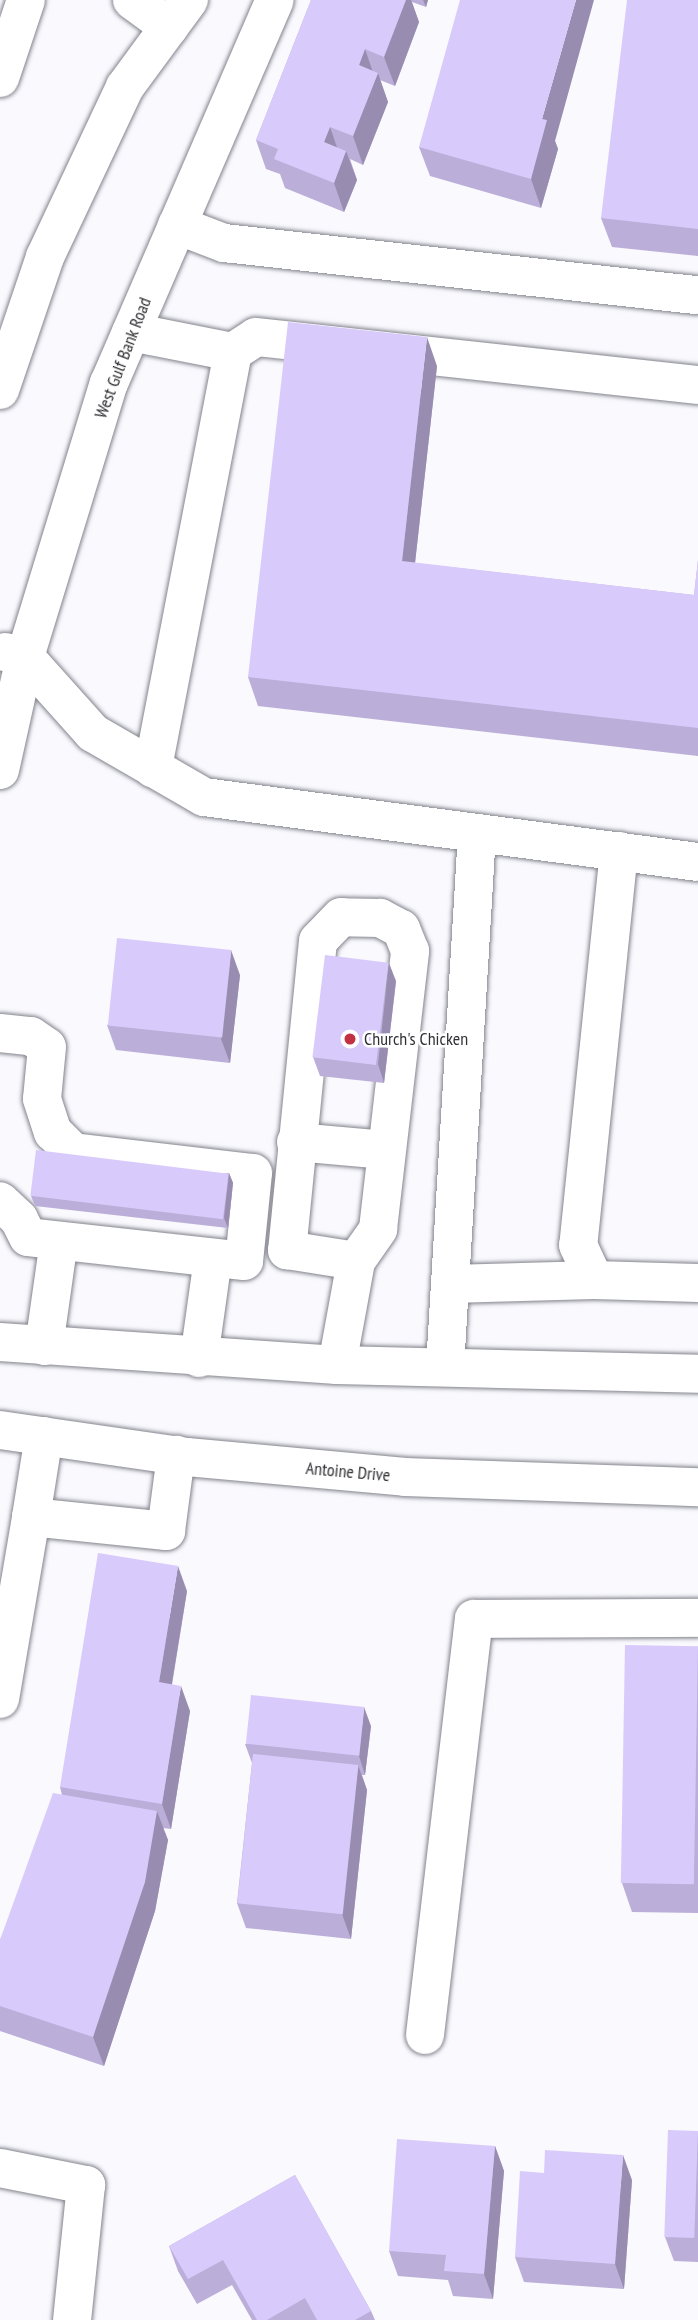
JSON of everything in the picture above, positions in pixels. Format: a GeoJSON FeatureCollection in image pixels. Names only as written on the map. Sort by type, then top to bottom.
{"type":"FeatureCollection","features":[{"type":"Feature","properties":{"kind":"main road"},"geometry":{"type":"LineString","coordinates":[[0,78],[26,0]]}},
{"type":"Feature","properties":{"kind":"main road"},"geometry":{"type":"LineString","coordinates":[[0,390],[51,245],[125,88],[179,13],[132,0]]}},
{"type":"Feature","properties":{"kind":"main road","name":"West Gulf Bank Road"},"geometry":{"type":"LineString","coordinates":[[0,770],[13,654],[109,383],[275,0]]}},
{"type":"Feature","properties":{"kind":"main road"},"geometry":{"type":"LineString","coordinates":[[177,225],[224,243],[698,295]]}},
{"type":"Feature","properties":{"kind":"main road"},"geometry":{"type":"LineString","coordinates":[[131,332],[233,352],[256,337],[698,385]]}},
{"type":"Feature","properties":{"kind":"main road"},"geometry":{"type":"LineString","coordinates":[[153,768],[233,352]]}},
{"type":"Feature","properties":{"kind":"main road"},"geometry":{"type":"LineString","coordinates":[[13,654],[93,733],[204,797],[698,862]]}},
{"type":"Feature","properties":{"kind":"main road"},"geometry":{"type":"LineString","coordinates":[[445,1367],[477,833]]}},
{"type":"Feature","properties":{"kind":"main road"},"geometry":{"type":"LineString","coordinates":[[594,1280],[578,1245],[619,851]]}},
{"type":"Feature","properties":{"kind":"main road"},"geometry":{"type":"LineString","coordinates":[[337,1366],[356,1261],[378,1229],[410,951],[401,929],[380,918],[341,917],[318,940],[287,1250],[356,1261]]}},
{"type":"Feature","properties":{"kind":"main road"},"geometry":{"type":"LineString","coordinates":[[0,1033],[31,1036],[47,1047],[42,1099],[52,1132],[73,1152],[253,1173],[244,1261],[28,1237],[19,1219],[0,1201]]}},
{"type":"Feature","properties":{"kind":"main road"},"geometry":{"type":"LineString","coordinates":[[296,1142],[386,1150]]}},
{"type":"Feature","properties":{"kind":"main road"},"geometry":{"type":"LineString","coordinates":[[44,1346],[59,1241]]}},
{"type":"Feature","properties":{"kind":"main road"},"geometry":{"type":"LineString","coordinates":[[199,1358],[213,1258]]}},
{"type":"Feature","properties":{"kind":"main road"},"geometry":{"type":"LineString","coordinates":[[450,1284],[594,1280],[698,1283]]}},
{"type":"Feature","properties":{"kind":"main road"},"geometry":{"type":"LineString","coordinates":[[0,1342],[337,1366],[698,1374]]}},
{"type":"Feature","properties":{"kind":"main road","name":"Antoine Drive"},"geometry":{"type":"LineString","coordinates":[[0,1430],[176,1455],[405,1477],[698,1488]]}},
{"type":"Feature","properties":{"kind":"main road"},"geometry":{"type":"LineString","coordinates":[[0,1699],[9,1588],[31,1517],[44,1436]]}},
{"type":"Feature","properties":{"kind":"main road"},"geometry":{"type":"LineString","coordinates":[[31,1517],[166,1531],[176,1455]]}},
{"type":"Feature","properties":{"kind":"main road"},"geometry":{"type":"LineString","coordinates":[[425,2035],[474,1619],[698,1618]]}},
{"type":"Feature","properties":{"kind":"main road"},"geometry":{"type":"LineString","coordinates":[[0,2168],[86,2186],[72,2320]]}},
{"type":"Feature","properties":{"kind":"building"},"geometry":{"type":"Polygon","coordinates":[[[311,0],[406,0],[384,57],[365,49],[359,65],[378,73],[353,136],[330,127],[324,142],[346,151],[334,183],[274,159],[278,149],[256,140],[311,0]]]}},
{"type":"Feature","properties":{"kind":"building"},"geometry":{"type":"Polygon","coordinates":[[[460,0],[576,0],[542,119],[547,120],[531,179],[419,147],[460,0]]]}},
{"type":"Feature","properties":{"kind":"building"},"geometry":{"type":"Polygon","coordinates":[[[627,0],[698,0],[698,229],[601,218],[627,0]]]}},
{"type":"Feature","properties":{"kind":"building"},"geometry":{"type":"Polygon","coordinates":[[[288,322],[427,337],[402,561],[694,595],[698,560],[698,728],[248,677],[288,322]]]}},
{"type":"Feature","properties":{"kind":"building"},"geometry":{"type":"Polygon","coordinates":[[[117,938],[231,950],[222,1038],[108,1026],[117,938]]]}},
{"type":"Feature","properties":{"kind":"building"},"geometry":{"type":"Polygon","coordinates":[[[325,955],[389,963],[376,1065],[312,1057],[325,955]]]}},
{"type":"Feature","properties":{"kind":"building"},"geometry":{"type":"Polygon","coordinates":[[[36,1150],[229,1174],[223,1219],[30,1196],[36,1150]]]}},
{"type":"Feature","properties":{"kind":"building"},"geometry":{"type":"Polygon","coordinates":[[[98,1553],[178,1566],[159,1682],[181,1686],[162,1804],[60,1787],[98,1553]]]}},
{"type":"Feature","properties":{"kind":"building"},"geometry":{"type":"Polygon","coordinates":[[[625,1645],[698,1646],[694,1884],[621,1883],[625,1645]]]}},
{"type":"Feature","properties":{"kind":"building"},"geometry":{"type":"Polygon","coordinates":[[[251,1695],[364,1707],[359,1756],[246,1744],[251,1695]]]}},
{"type":"Feature","properties":{"kind":"building"},"geometry":{"type":"Polygon","coordinates":[[[253,1754],[358,1765],[343,1914],[237,1903],[253,1754]]]}},
{"type":"Feature","properties":{"kind":"building"},"geometry":{"type":"Polygon","coordinates":[[[53,1793],[157,1811],[145,1882],[93,2037],[0,2006],[0,1940],[53,1793]]]}},
{"type":"Feature","properties":{"kind":"building"},"geometry":{"type":"Polygon","coordinates":[[[668,2130],[698,2131],[694,2238],[664,2237],[668,2130]]]}},
{"type":"Feature","properties":{"kind":"building"},"geometry":{"type":"Polygon","coordinates":[[[397,2139],[495,2146],[484,2274],[444,2271],[446,2255],[389,2251],[397,2139]]]}},
{"type":"Feature","properties":{"kind":"building"},"geometry":{"type":"Polygon","coordinates":[[[545,2150],[623,2155],[615,2264],[515,2257],[520,2171],[544,2173],[545,2150]]]}},
{"type":"Feature","properties":{"kind":"building"},"geometry":{"type":"Polygon","coordinates":[[[295,2175],[371,2311],[355,2320],[317,2320],[305,2298],[267,2320],[257,2320],[223,2260],[188,2279],[169,2246],[295,2175]]]}},
{"type":"Feature","properties":{"kind":"place","name":"Church's Chicken"},"geometry":{"type":"Point","coordinates":[350,1039]}}]}
